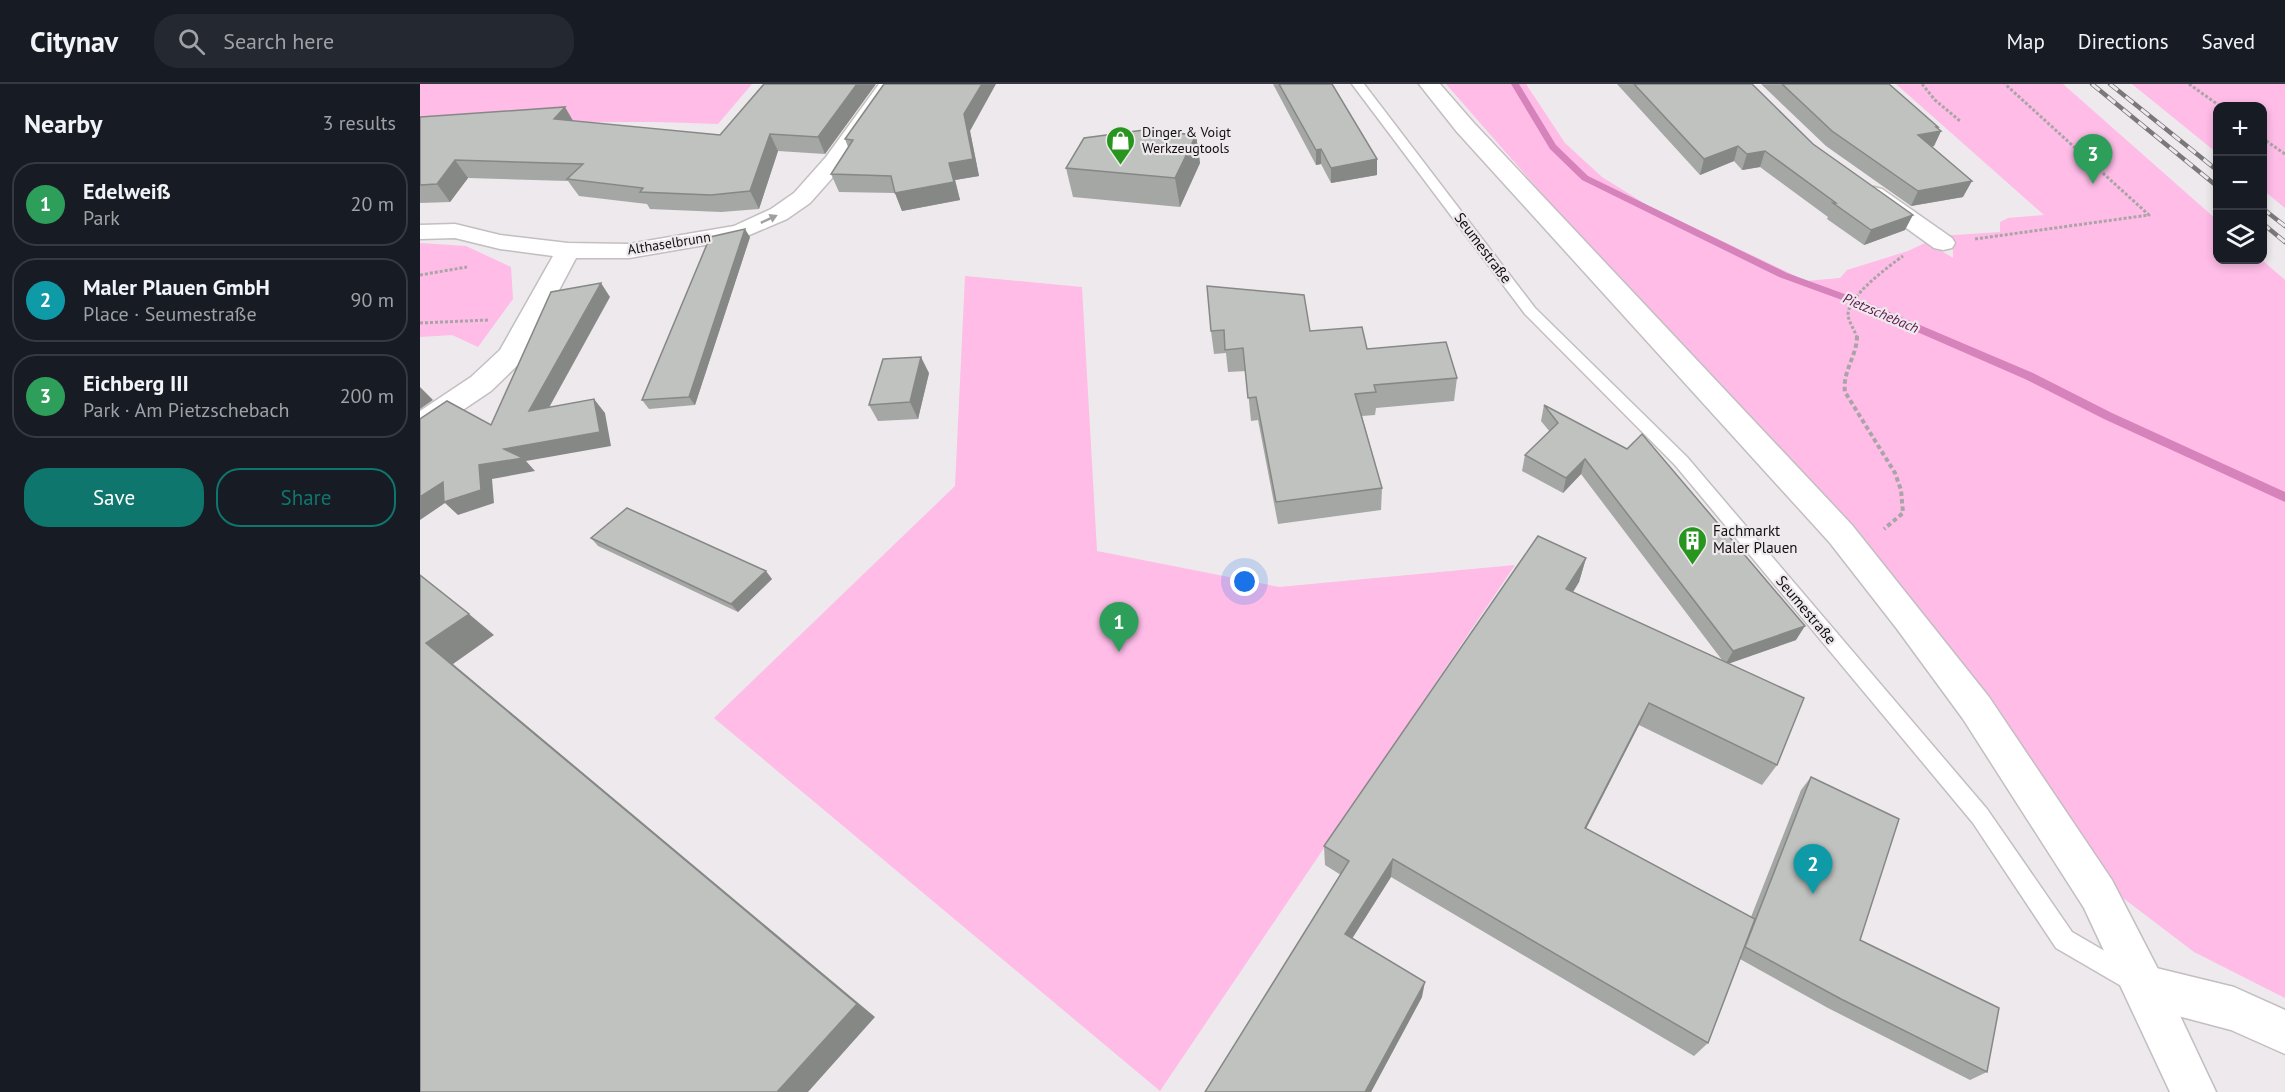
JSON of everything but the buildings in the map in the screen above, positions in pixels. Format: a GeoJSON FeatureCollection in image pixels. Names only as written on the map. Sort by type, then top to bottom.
{"type":"FeatureCollection","features":[{"type":"Feature","properties":{"kind":"street","name":"Althaselbrunn"},"geometry":{"type":"LineString","coordinates":[[420,232],[455,231],[500,242],[568,250],[640,249],[740,232],[779,214],[802,198],[834,162],[889,84]]}},
{"type":"Feature","properties":{"kind":"street"},"geometry":{"type":"LineString","coordinates":[[1429,84],[1473,136],[1841,534],[1976,708],[2098,894],[2193,1092]]}},
{"type":"Feature","properties":{"kind":"street"},"geometry":{"type":"LineString","coordinates":[[1856,181],[1943,243]]}},
{"type":"Feature","properties":{"kind":"street"},"geometry":{"type":"LineString","coordinates":[[420,425],[480,384],[511,356],[568,250]]}},
{"type":"Feature","properties":{"kind":"street"},"geometry":{"type":"LineString","coordinates":[[2144,987],[2234,1009],[2285,1032]]}},
{"type":"Feature","properties":{"kind":"lane","name":"Seumestraße"},"geometry":{"type":"LineString","coordinates":[[1358,84],[1530,310],[1681,461],[1980,816],[2064,939],[2144,987]]}},
{"type":"Feature","properties":{"kind":"path"},"geometry":{"type":"LineString","coordinates":[[1922,84],[1935,100],[1960,121]]}},
{"type":"Feature","properties":{"kind":"path"},"geometry":{"type":"LineString","coordinates":[[1841,534],[1885,529],[1904,513],[1902,489],[1892,465],[1871,438],[1859,413],[1845,393],[1844,375],[1857,352],[1857,335],[1848,316],[1849,307],[1861,293],[1902,257],[1943,243],[2149,215],[2005,84]]}},
{"type":"Feature","properties":{"kind":"path"},"geometry":{"type":"LineString","coordinates":[[2189,84],[2214,102]]}},
{"type":"Feature","properties":{"kind":"path"},"geometry":{"type":"LineString","coordinates":[[2267,141],[2285,154]]}},
{"type":"Feature","properties":{"kind":"path"},"geometry":{"type":"LineString","coordinates":[[420,323],[532,318]]}},
{"type":"Feature","properties":{"kind":"shaded area"},"geometry":{"type":"Polygon","coordinates":[[[420,84],[752,84],[718,124],[607,122],[420,129],[420,84]]]}},
{"type":"Feature","properties":{"kind":"shaded area"},"geometry":{"type":"Polygon","coordinates":[[[1446,84],[1526,84],[1565,143],[1602,177],[1647,205],[1806,281],[1840,278],[1847,270],[1908,251],[1927,242],[1953,258],[1953,245],[1939,236],[2000,232],[2000,222],[2008,218],[2044,215],[1896,84],[2063,84],[2213,216],[2213,264],[2267,264],[2285,280],[2285,998],[2194,952],[2119,895],[1572,228],[1446,84]]]}},
{"type":"Feature","properties":{"kind":"shaded area"},"geometry":{"type":"Polygon","coordinates":[[[2132,84],[2285,84],[2285,208],[2267,193],[2267,102],[2213,102],[2213,150],[2132,84]]]}},
{"type":"Feature","properties":{"kind":"shaded area"},"geometry":{"type":"Polygon","coordinates":[[[420,243],[466,246],[511,267],[513,299],[478,347],[452,335],[420,337],[420,243]]]}},
{"type":"Feature","properties":{"kind":"shaded area"},"geometry":{"type":"Polygon","coordinates":[[[965,276],[1082,287],[1097,551],[1279,587],[1515,565],[1160,1091],[714,718],[955,486],[965,276]]]}},
{"type":"Feature","properties":{"kind":"waterway","name":"Pietzschebach"},"geometry":{"type":"LineString","coordinates":[[1515,84],[1553,147],[1573,169],[1585,178],[1783,275],[1857,302],[2029,376],[2108,416],[2285,497]]}},
{"type":"Feature","properties":{"kind":"railway"},"geometry":{"type":"LineString","coordinates":[[2092,84],[2213,183]]}},
{"type":"Feature","properties":{"kind":"railway"},"geometry":{"type":"LineString","coordinates":[[2110,84],[2213,167]]}},
{"type":"Feature","properties":{"kind":"railway"},"geometry":{"type":"LineString","coordinates":[[2265,210],[2285,226]]}},
{"type":"Feature","properties":{"kind":"railway"},"geometry":{"type":"LineString","coordinates":[[2267,227],[2285,242]]}},
{"type":"Feature","properties":{"kind":"place","name":"Dinger & Voigt Werkzeugtools"},"geometry":{"type":"Point","coordinates":[1121,166]}},
{"type":"Feature","properties":{"kind":"place","name":"Eichberg III"},"geometry":{"type":"Point","coordinates":[2093,184]}},
{"type":"Feature","properties":{"kind":"place","name":"Fachmarkt Maler Plauen"},"geometry":{"type":"Point","coordinates":[1692,566]}},
{"type":"Feature","properties":{"kind":"place","name":"Edelweiß"},"geometry":{"type":"Point","coordinates":[1119,652]}},
{"type":"Feature","properties":{"kind":"place","name":"Maler Plauen GmbH"},"geometry":{"type":"Point","coordinates":[1813,894]}}]}
